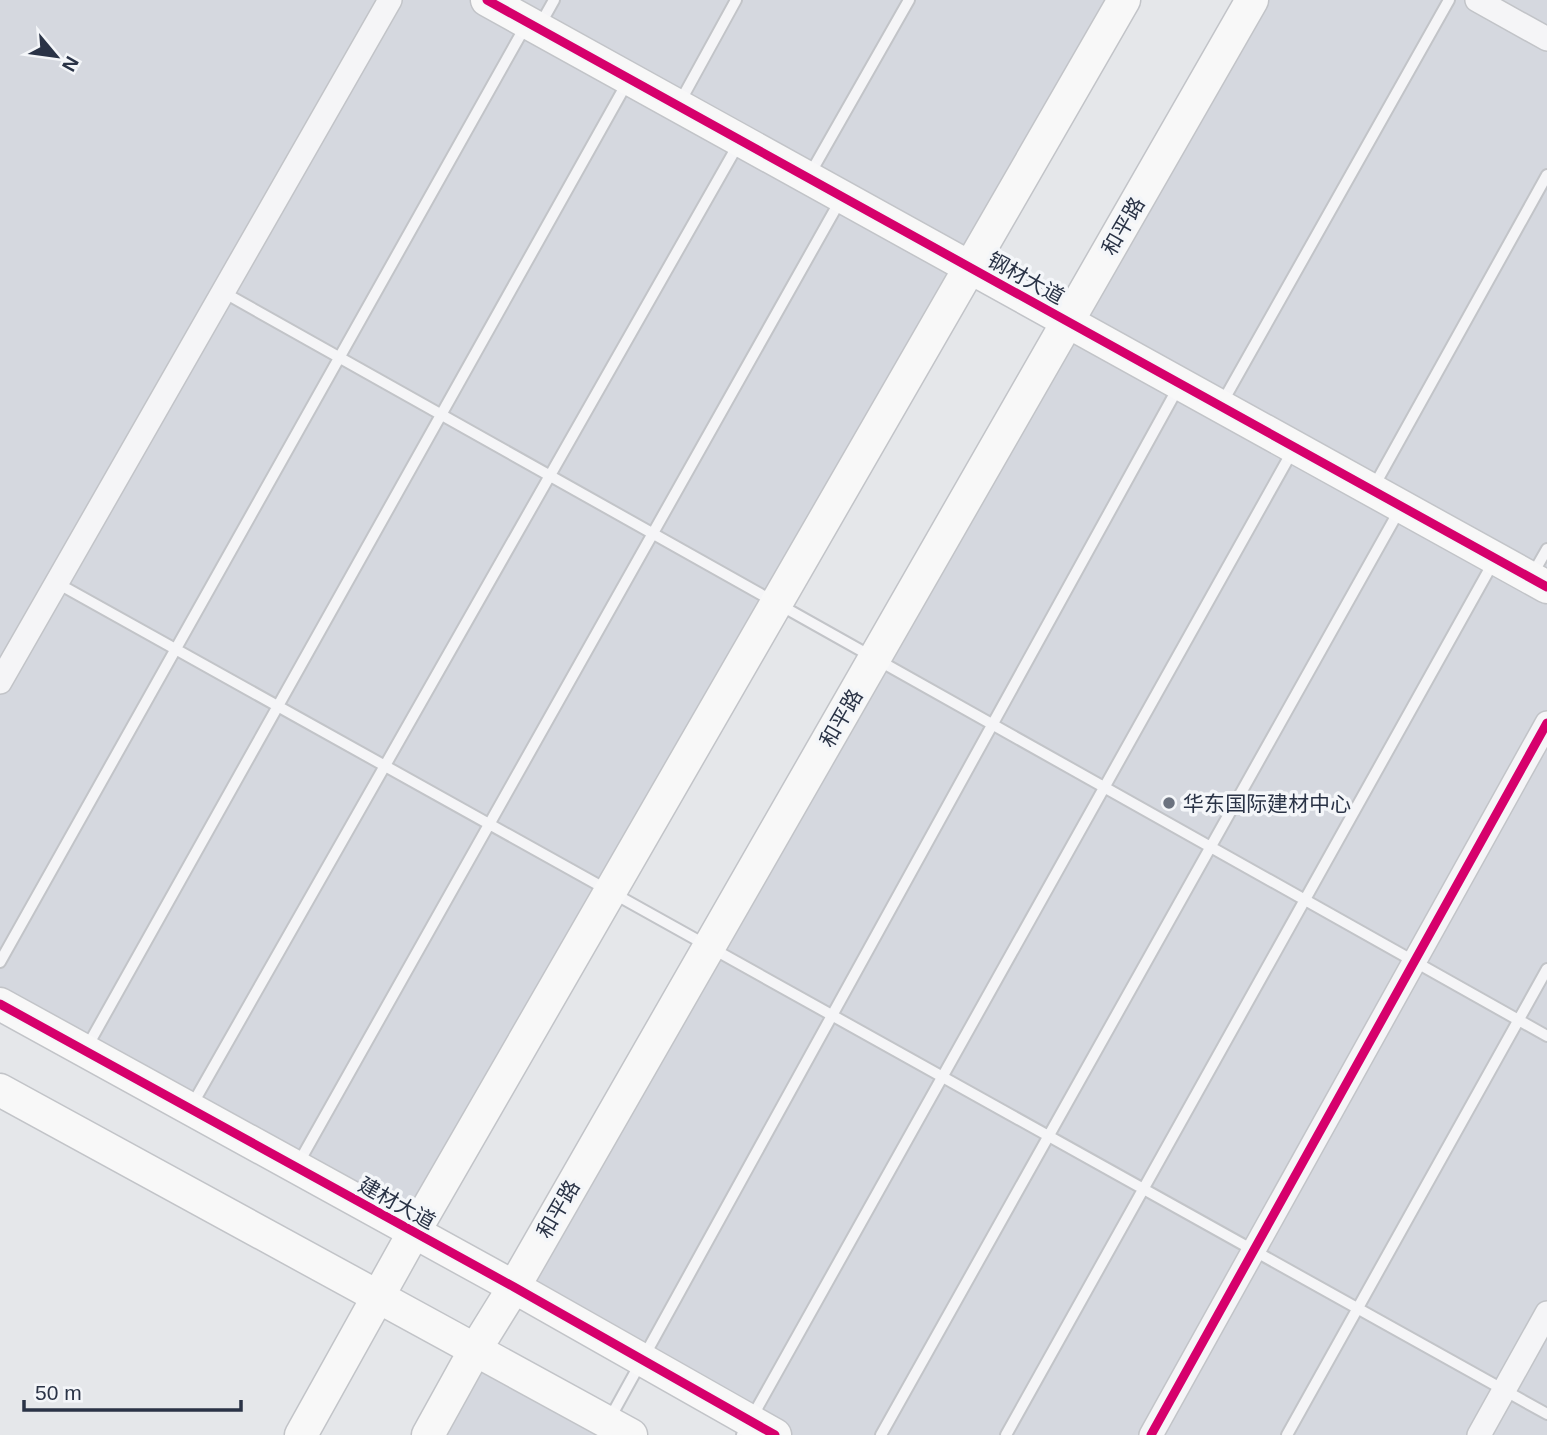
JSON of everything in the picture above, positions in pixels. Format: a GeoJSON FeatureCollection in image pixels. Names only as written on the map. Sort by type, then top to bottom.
{"type":"FeatureCollection","features":[{"type":"Feature","properties":{"kind":"main road","name":"钢材大道"},"geometry":{"type":"LineString","coordinates":[[487,0],[1539,582]]}},
{"type":"Feature","properties":{"kind":"main road"},"geometry":{"type":"LineString","coordinates":[[301,1435],[414,1232],[1124,0]]}},
{"type":"Feature","properties":{"kind":"main road","name":"和平路"},"geometry":{"type":"LineString","coordinates":[[428,1435],[1252,0]]}},
{"type":"Feature","properties":{"kind":"main road","name":"建材大道"},"geometry":{"type":"LineString","coordinates":[[0,1004],[514,1287],[642,1360],[756,1430]]}},
{"type":"Feature","properties":{"kind":"main road"},"geometry":{"type":"LineString","coordinates":[[0,1090],[378,1296],[613,1431]]}},
{"type":"Feature","properties":{"kind":"street"},"geometry":{"type":"LineString","coordinates":[[0,682],[390,0]]}},
{"type":"Feature","properties":{"kind":"street"},"geometry":{"type":"LineString","coordinates":[[1477,0],[1547,39]]}},
{"type":"Feature","properties":{"kind":"street"},"geometry":{"type":"LineString","coordinates":[[1151,1435],[1547,723]]}},
{"type":"Feature","properties":{"kind":"street"},"geometry":{"type":"LineString","coordinates":[[1479,1435],[1547,1313]]}},
{"type":"Feature","properties":{"kind":"lane"},"geometry":{"type":"LineString","coordinates":[[0,962],[339,358],[533,25],[554,0]]}},
{"type":"Feature","properties":{"kind":"lane"},"geometry":{"type":"LineString","coordinates":[[678,106],[736,0]]}},
{"type":"Feature","properties":{"kind":"lane"},"geometry":{"type":"LineString","coordinates":[[808,177],[909,0]]}},
{"type":"Feature","properties":{"kind":"lane"},"geometry":{"type":"LineString","coordinates":[[1220,406],[1449,0]]}},
{"type":"Feature","properties":{"kind":"lane"},"geometry":{"type":"LineString","coordinates":[[85,1051],[629,79]]}},
{"type":"Feature","properties":{"kind":"lane"},"geometry":{"type":"LineString","coordinates":[[190,1109],[740,140]]}},
{"type":"Feature","properties":{"kind":"lane"},"geometry":{"type":"LineString","coordinates":[[1371,490],[1547,175]]}},
{"type":"Feature","properties":{"kind":"lane"},"geometry":{"type":"LineString","coordinates":[[296,1167],[843,197]]}},
{"type":"Feature","properties":{"kind":"lane"},"geometry":{"type":"LineString","coordinates":[[223,292],[1547,1035]]}},
{"type":"Feature","properties":{"kind":"lane"},"geometry":{"type":"LineString","coordinates":[[613,1431],[642,1360],[1180,384]]}},
{"type":"Feature","properties":{"kind":"lane"},"geometry":{"type":"LineString","coordinates":[[756,1430],[943,1076],[1295,447]]}},
{"type":"Feature","properties":{"kind":"lane"},"geometry":{"type":"LineString","coordinates":[[881,1435],[1402,506]]}},
{"type":"Feature","properties":{"kind":"lane"},"geometry":{"type":"LineString","coordinates":[[1539,582],[1547,548]]}},
{"type":"Feature","properties":{"kind":"lane"},"geometry":{"type":"LineString","coordinates":[[1006,1435],[1496,559]]}},
{"type":"Feature","properties":{"kind":"lane"},"geometry":{"type":"LineString","coordinates":[[57,583],[1547,1414]]}},
{"type":"Feature","properties":{"kind":"lane"},"geometry":{"type":"LineString","coordinates":[[1287,1435],[1547,969]]}},
{"type":"Feature","properties":{"kind":"shaded area"},"geometry":{"type":"Polygon","coordinates":[[[0,0],[480,0],[965,269],[414,1232],[0,1004],[0,0]]]}},
{"type":"Feature","properties":{"kind":"shaded area"},"geometry":{"type":"Polygon","coordinates":[[[487,0],[1124,0],[970,267],[487,0]]]}},
{"type":"Feature","properties":{"kind":"shaded area","name":"华东国际建材中心"},"geometry":{"type":"Polygon","coordinates":[[[1252,0],[1547,0],[1547,1435],[775,1435],[514,1287],[1252,0]]]}},
{"type":"Feature","properties":{"kind":"shaded area"},"geometry":{"type":"Polygon","coordinates":[[[475,1350],[631,1435],[428,1435],[475,1350]]]}},
{"type":"Feature","properties":{"kind":"cycle path"},"geometry":{"type":"LineString","coordinates":[[487,0],[1547,587]]}},
{"type":"Feature","properties":{"kind":"cycle path"},"geometry":{"type":"LineString","coordinates":[[1151,1435],[1547,723]]}},
{"type":"Feature","properties":{"kind":"cycle path"},"geometry":{"type":"LineString","coordinates":[[0,1004],[514,1287],[775,1435]]}},
{"type":"Feature","properties":{"kind":"place","name":"华东国际建材中心"},"geometry":{"type":"Point","coordinates":[1169,803]}}]}
